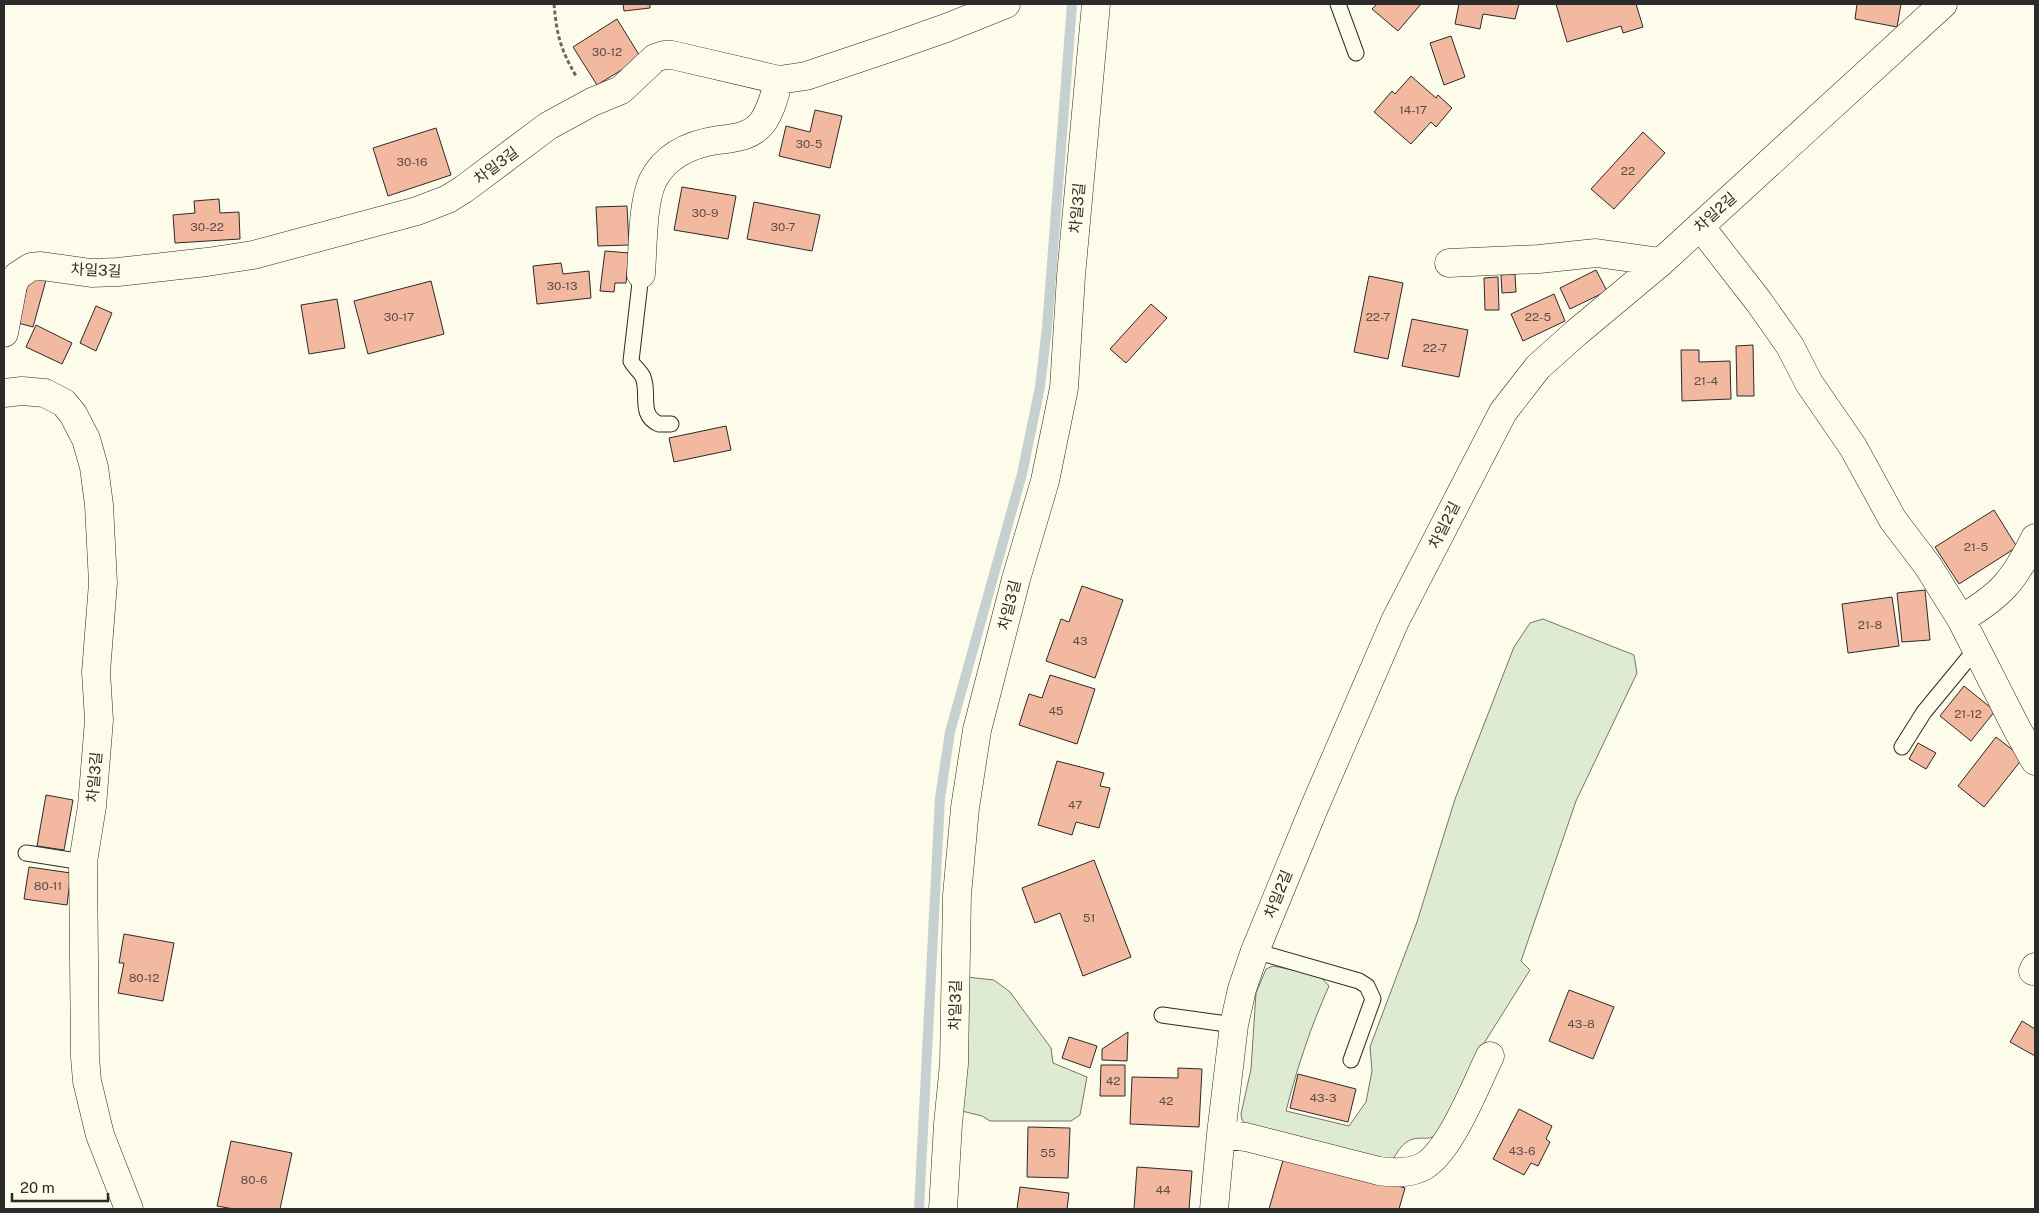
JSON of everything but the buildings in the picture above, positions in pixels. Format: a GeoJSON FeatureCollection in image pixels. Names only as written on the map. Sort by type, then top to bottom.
{"type":"FeatureCollection","features":[{"type":"Feature","properties":{"kind":"street","name":"차일3길"},"geometry":{"type":"LineString","coordinates":[[4,332],[13,284],[17,276],[31,267],[41,266],[91,273],[118,272],[207,262],[253,255],[417,211],[448,199],[464,189],[548,126],[592,102],[621,90],[655,58],[664,55],[672,55],[779,80],[806,76],[946,28],[1006,4]]}},
{"type":"Feature","properties":{"kind":"street","name":"차일3길"},"geometry":{"type":"LineString","coordinates":[[943,1209],[954,1064],[957,895],[965,808],[977,730],[1016,579],[1045,481],[1062,397],[1096,4]]}},
{"type":"Feature","properties":{"kind":"street","name":"차일2길"},"geometry":{"type":"LineString","coordinates":[[1214,1209],[1234,1025],[1242,989],[1255,951],[1314,808],[1395,621],[1503,412],[1538,367],[1661,262],[1943,4]]}},
{"type":"Feature","properties":{"kind":"street"},"geometry":{"type":"LineString","coordinates":[[641,274],[646,201],[652,182],[661,167],[676,154],[695,145],[734,139],[752,132],[762,123],[779,80]]}},
{"type":"Feature","properties":{"kind":"street"},"geometry":{"type":"LineString","coordinates":[[1700,226],[1759,302],[1790,346],[1809,383],[1854,447],[1893,520],[1928,566],[1961,620],[2035,761]]}},
{"type":"Feature","properties":{"kind":"street"},"geometry":{"type":"LineString","coordinates":[[1450,263],[1530,260],[1596,253],[1661,262]]}},
{"type":"Feature","properties":{"kind":"street","name":"차일3길"},"geometry":{"type":"LineString","coordinates":[[5,385],[22,391],[45,393],[64,403],[73,414],[86,440],[94,467],[99,505],[103,583],[96,672],[99,720],[97,754],[92,806],[83,862],[85,1058],[88,1081],[106,1154],[129,1209]]}},
{"type":"Feature","properties":{"kind":"street"},"geometry":{"type":"LineString","coordinates":[[1961,620],[1984,606],[2000,592],[2014,575],[2035,538]]}},
{"type":"Feature","properties":{"kind":"street"},"geometry":{"type":"LineString","coordinates":[[1221,1134],[1246,1137],[1378,1171],[1397,1173],[1412,1171],[1425,1165],[1450,1138],[1490,1056]]}},
{"type":"Feature","properties":{"kind":"lane"},"geometry":{"type":"LineString","coordinates":[[1338,4],[1356,53]]}},
{"type":"Feature","properties":{"kind":"lane"},"geometry":{"type":"LineString","coordinates":[[641,274],[631,361],[643,378],[648,416],[659,424],[671,424]]}},
{"type":"Feature","properties":{"kind":"lane"},"geometry":{"type":"LineString","coordinates":[[1902,747],[1924,712],[1976,649]]}},
{"type":"Feature","properties":{"kind":"lane"},"geometry":{"type":"LineString","coordinates":[[26,853],[83,862]]}},
{"type":"Feature","properties":{"kind":"lane"},"geometry":{"type":"LineString","coordinates":[[1255,951],[1359,981],[1367,986],[1373,999],[1351,1060]]}},
{"type":"Feature","properties":{"kind":"lane"},"geometry":{"type":"LineString","coordinates":[[1162,1015],[1234,1025]]}},
{"type":"Feature","properties":{"kind":"path"},"geometry":{"type":"LineString","coordinates":[[554,4],[557,35],[563,54],[592,102]]}},
{"type":"Feature","properties":{"kind":"green space"},"geometry":{"type":"Polygon","coordinates":[[[1543,619],[1634,655],[1637,673],[1576,801],[1521,961],[1530,970],[1481,1048],[1442,1129],[1431,1138],[1413,1139],[1406,1142],[1393,1159],[1376,1159],[1249,1127],[1242,1120],[1241,1114],[1251,1069],[1256,993],[1266,969],[1273,966],[1319,975],[1329,986],[1305,1047],[1286,1111],[1349,1126],[1366,1102],[1372,1071],[1370,1047],[1417,922],[1455,799],[1514,647],[1530,623],[1543,619]]]}},
{"type":"Feature","properties":{"kind":"green space"},"geometry":{"type":"Polygon","coordinates":[[[967,977],[994,980],[1010,992],[1051,1048],[1053,1063],[1087,1077],[1080,1115],[1071,1121],[990,1121],[982,1116],[962,1111],[967,977]]]}},
{"type":"Feature","properties":{"kind":"waterway"},"geometry":{"type":"LineString","coordinates":[[919,1209],[940,798],[950,732],[1022,474],[1040,387],[1047,328],[1072,4]]}}]}
